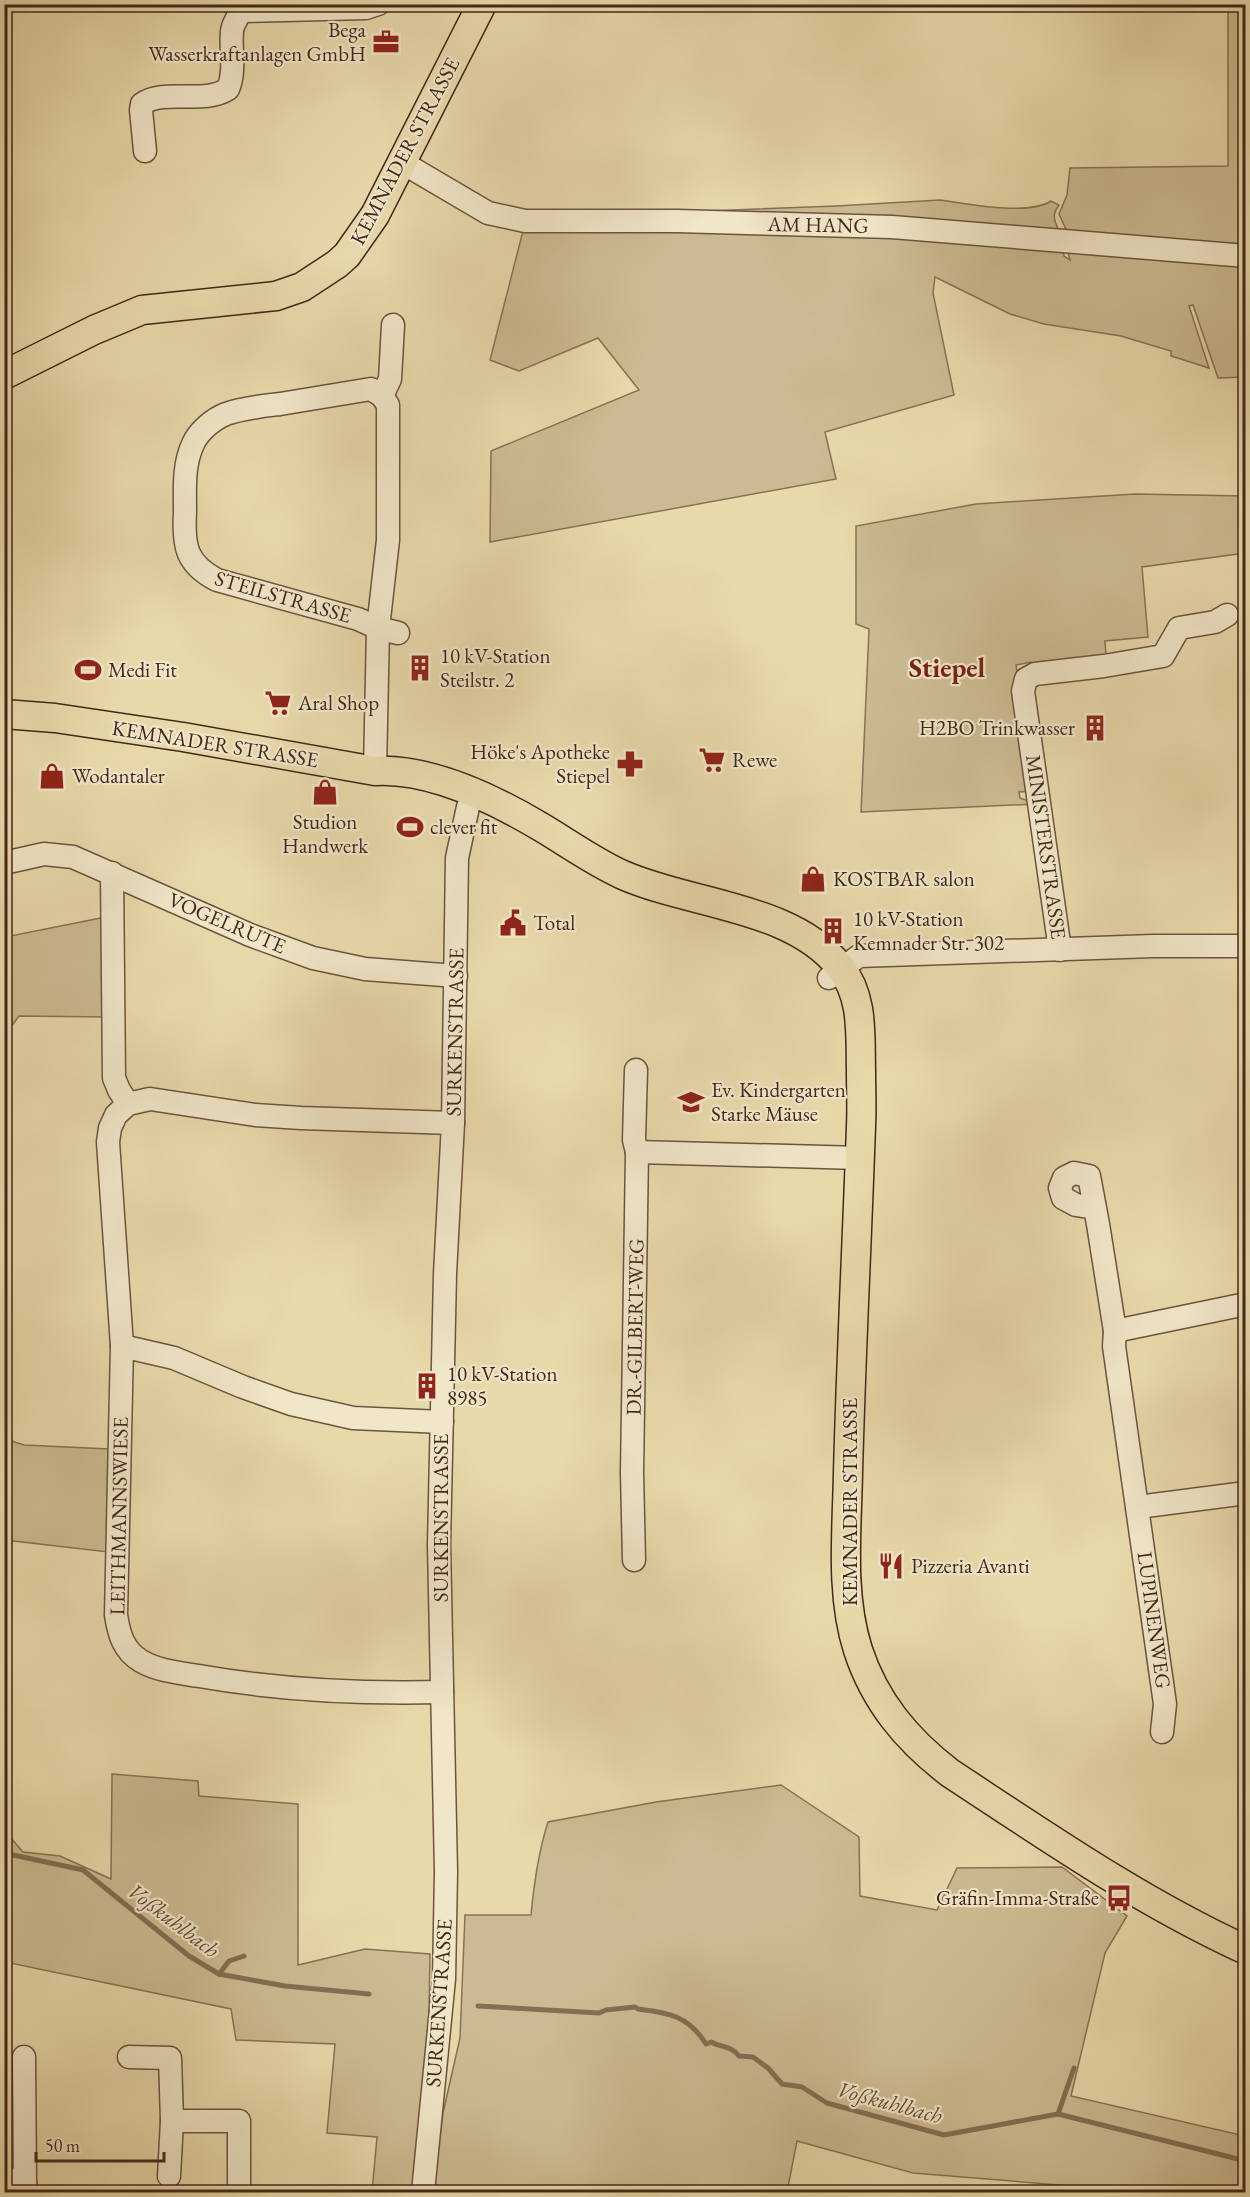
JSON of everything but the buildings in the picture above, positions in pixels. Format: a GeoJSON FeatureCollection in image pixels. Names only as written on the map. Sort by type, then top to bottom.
{"type":"FeatureCollection","features":[{"type":"Feature","properties":{"kind":"main road","name":"KEMNADER STRASSE"},"geometry":{"type":"LineString","coordinates":[[4,375],[94,330],[142,310],[276,296],[302,287],[326,273],[347,255],[375,215],[482,4]]}},
{"type":"Feature","properties":{"kind":"main road","name":"KEMNADER STRASSE"},"geometry":{"type":"LineString","coordinates":[[4,704],[55,718]]}},
{"type":"Feature","properties":{"kind":"main road","name":"KEMNADER STRASSE"},"geometry":{"type":"LineString","coordinates":[[4,714],[55,718],[375,771],[417,775],[471,800],[544,828],[654,894],[786,925],[806,936],[824,950],[836,973],[856,998],[861,1032],[860,1158],[851,1355],[848,1592],[851,1623],[858,1648],[876,1692],[903,1732],[928,1757],[950,1773],[1130,1890],[1171,1914],[1245,1950]]}},
{"type":"Feature","properties":{"kind":"street"},"geometry":{"type":"LineString","coordinates":[[146,151],[142,104],[146,101],[160,99],[216,96],[228,89],[232,75],[232,28],[241,8],[366,8],[378,4]]}},
{"type":"Feature","properties":{"kind":"street","name":"AM HANG"},"geometry":{"type":"LineString","coordinates":[[403,163],[488,213],[525,220],[677,221],[892,227],[1245,256]]}},
{"type":"Feature","properties":{"kind":"street","name":"STEILSTRASSE"},"geometry":{"type":"LineString","coordinates":[[382,396],[390,379],[393,325]]}},
{"type":"Feature","properties":{"kind":"street","name":"STEILSTRASSE"},"geometry":{"type":"LineString","coordinates":[[375,771],[388,631],[388,405],[382,396],[370,389],[225,414],[203,429],[193,443],[187,462],[184,515],[186,546],[192,561],[202,572],[217,580],[358,619],[388,631]]}},
{"type":"Feature","properties":{"kind":"street","name":"MINISTERSTRASSE"},"geometry":{"type":"LineString","coordinates":[[1060,950],[1023,691],[1026,679],[1035,674],[1163,656],[1179,628],[1215,622],[1227,615]]}},
{"type":"Feature","properties":{"kind":"street","name":"SURKENSTRASSE"},"geometry":{"type":"LineString","coordinates":[[423,2193],[444,1978],[446,1872],[439,1545],[445,1274],[453,1123],[457,858],[471,800]]}},
{"type":"Feature","properties":{"kind":"street","name":"VOGELRUTE"},"geometry":{"type":"LineString","coordinates":[[4,863],[44,854],[73,857],[250,935],[313,958],[365,969],[456,976]]}},
{"type":"Feature","properties":{"kind":"street"},"geometry":{"type":"LineString","coordinates":[[112,873],[114,1078],[128,1104],[150,1099],[289,1118],[453,1123]]}},
{"type":"Feature","properties":{"kind":"street","name":"MINISTERSTRASSE"},"geometry":{"type":"LineString","coordinates":[[836,973],[859,956],[1245,946]]}},
{"type":"Feature","properties":{"kind":"street","name":"DR.-GILBERT-WEG"},"geometry":{"type":"LineString","coordinates":[[634,1560],[627,1501],[638,1152],[634,1140],[636,1070]]}},
{"type":"Feature","properties":{"kind":"street","name":"LEITHMANNSWIESE"},"geometry":{"type":"LineString","coordinates":[[128,1104],[116,1115],[110,1128],[108,1142],[122,1346],[116,1615],[119,1633],[127,1649],[141,1661],[162,1670],[241,1683],[333,1691],[442,1692]]}},
{"type":"Feature","properties":{"kind":"street"},"geometry":{"type":"LineString","coordinates":[[638,1152],[860,1158]]}},
{"type":"Feature","properties":{"kind":"street","name":"LUPINENWEG"},"geometry":{"type":"LineString","coordinates":[[1095,1208],[1115,1331],[1114,1346],[1166,1704],[1162,1732]]}},
{"type":"Feature","properties":{"kind":"street"},"geometry":{"type":"LineString","coordinates":[[1115,1331],[1245,1304]]}},
{"type":"Feature","properties":{"kind":"street"},"geometry":{"type":"LineString","coordinates":[[122,1346],[174,1358],[291,1404],[352,1418],[442,1422]]}},
{"type":"Feature","properties":{"kind":"street"},"geometry":{"type":"LineString","coordinates":[[1138,1508],[1245,1492]]}},
{"type":"Feature","properties":{"kind":"street"},"geometry":{"type":"LineString","coordinates":[[19,2184],[24,2057]]}},
{"type":"Feature","properties":{"kind":"street"},"geometry":{"type":"LineString","coordinates":[[129,2057],[170,2058],[172,2121],[169,2176]]}},
{"type":"Feature","properties":{"kind":"street"},"geometry":{"type":"LineString","coordinates":[[172,2121],[239,2121],[239,2193]]}},
{"type":"Feature","properties":{"kind":"shaded area"},"geometry":{"type":"Polygon","coordinates":[[[1228,7],[1245,7],[1245,250],[1068,234],[1059,214],[1067,195],[1070,168],[1228,166],[1228,7]]]}},
{"type":"Feature","properties":{"kind":"shaded area"},"geometry":{"type":"Polygon","coordinates":[[[940,200],[1013,208],[1028,208],[1051,201],[1059,205],[1054,216],[1060,234],[653,213],[836,206],[940,200]]]}},
{"type":"Feature","properties":{"kind":"shaded area"},"geometry":{"type":"Polygon","coordinates":[[[524,227],[653,228],[1062,245],[1064,256],[1070,260],[1068,252],[1245,262],[1245,377],[1218,378],[1193,305],[1189,306],[1209,368],[1171,356],[1171,351],[1121,336],[1044,324],[1010,314],[935,277],[933,293],[954,395],[825,432],[836,479],[490,542],[491,451],[639,390],[598,338],[519,371],[490,360],[524,227]]]}},
{"type":"Feature","properties":{"kind":"shaded area"},"geometry":{"type":"Polygon","coordinates":[[[1135,494],[1245,496],[1245,553],[1142,567],[1148,637],[1105,641],[1106,656],[1037,666],[1031,662],[1016,665],[1034,791],[1019,792],[1020,798],[1036,804],[861,812],[869,629],[856,624],[856,526],[976,504],[1135,494]]]}},
{"type":"Feature","properties":{"kind":"shaded area"},"geometry":{"type":"Polygon","coordinates":[[[106,917],[108,1017],[19,1016],[5,1035],[5,937],[106,917]]]}},
{"type":"Feature","properties":{"kind":"shaded area"},"geometry":{"type":"Polygon","coordinates":[[[5,1439],[24,1445],[109,1449],[108,1552],[5,1540],[5,1439]]]}},
{"type":"Feature","properties":{"kind":"shaded area"},"geometry":{"type":"Polygon","coordinates":[[[112,1774],[198,1781],[199,1796],[298,1804],[298,1965],[365,1949],[430,1954],[428,2067],[412,2192],[372,2192],[377,2137],[327,2133],[335,2044],[236,2040],[231,2009],[5,1962],[4,1830],[23,1852],[60,1856],[111,1879],[112,1774]]]}},
{"type":"Feature","properties":{"kind":"shaded area"},"geometry":{"type":"Polygon","coordinates":[[[781,1785],[859,1837],[860,1896],[937,1910],[957,1868],[1062,1867],[1127,1916],[1105,1953],[1071,2096],[1245,2136],[1245,2192],[1145,2192],[913,2173],[797,2141],[787,2192],[433,2192],[443,2113],[460,2038],[465,1915],[531,1915],[537,1868],[548,1822],[656,1802],[781,1785]]]}},
{"type":"Feature","properties":{"kind":"waterway","name":"Voßkuhlbach"},"geometry":{"type":"LineString","coordinates":[[4,1853],[83,1870],[189,1956],[219,1974],[285,1986],[369,1994]]}},
{"type":"Feature","properties":{"kind":"waterway"},"geometry":{"type":"LineString","coordinates":[[219,1974],[229,1961],[244,1956]]}},
{"type":"Feature","properties":{"kind":"waterway","name":"Voßkuhlbach"},"geometry":{"type":"LineString","coordinates":[[478,2006],[599,2013],[606,2010],[635,2007],[668,2014],[692,2027],[706,2044],[711,2042],[729,2048],[739,2056],[753,2057],[768,2068],[782,2084],[802,2087],[827,2103],[944,2135],[1058,2114],[1246,2161]]}},
{"type":"Feature","properties":{"kind":"waterway"},"geometry":{"type":"LineString","coordinates":[[1058,2114],[1074,2068]]}},
{"type":"Feature","properties":{"kind":"place","name":"Bega Wasserkraftanlagen GmbH"},"geometry":{"type":"Point","coordinates":[386,42]}},
{"type":"Feature","properties":{"kind":"place","name":"10 kV-Station Steilstr. 2"},"geometry":{"type":"Point","coordinates":[420,668]}},
{"type":"Feature","properties":{"kind":"place","name":"Medi Fit"},"geometry":{"type":"Point","coordinates":[88,670]}},
{"type":"Feature","properties":{"kind":"place","name":"Aral Shop"},"geometry":{"type":"Point","coordinates":[278,703]}},
{"type":"Feature","properties":{"kind":"place","name":"H2BO Trinkwasser"},"geometry":{"type":"Point","coordinates":[1095,728]}},
{"type":"Feature","properties":{"kind":"place","name":"Rewe"},"geometry":{"type":"Point","coordinates":[712,760]}},
{"type":"Feature","properties":{"kind":"place","name":"Höke's Apotheke Stiepel"},"geometry":{"type":"Point","coordinates":[630,764]}},
{"type":"Feature","properties":{"kind":"place","name":"Wodantaler"},"geometry":{"type":"Point","coordinates":[52,776]}},
{"type":"Feature","properties":{"kind":"place","name":"Studion Handwerk"},"geometry":{"type":"Point","coordinates":[325,792]}},
{"type":"Feature","properties":{"kind":"place","name":"clever fit"},"geometry":{"type":"Point","coordinates":[410,827]}},
{"type":"Feature","properties":{"kind":"place","name":"KOSTBAR salon"},"geometry":{"type":"Point","coordinates":[813,879]}},
{"type":"Feature","properties":{"kind":"place","name":"Total"},"geometry":{"type":"Point","coordinates":[513,923]}},
{"type":"Feature","properties":{"kind":"place","name":"10 kV-Station Kemnader Str. 302"},"geometry":{"type":"Point","coordinates":[833,931]}},
{"type":"Feature","properties":{"kind":"place","name":"Ev. Kindergarten Starke Mäuse"},"geometry":{"type":"Point","coordinates":[691,1102]}},
{"type":"Feature","properties":{"kind":"place","name":"10 kV-Station 8985"},"geometry":{"type":"Point","coordinates":[427,1386]}},
{"type":"Feature","properties":{"kind":"place","name":"Pizzeria Avanti"},"geometry":{"type":"Point","coordinates":[891,1566]}},
{"type":"Feature","properties":{"kind":"place","name":"Gräfin-Imma-Straße"},"geometry":{"type":"Point","coordinates":[1119,1898]}},
{"type":"Feature","properties":{"kind":"district","name":"Stiepel"},"geometry":{"type":"Point","coordinates":[947,668]}}]}
